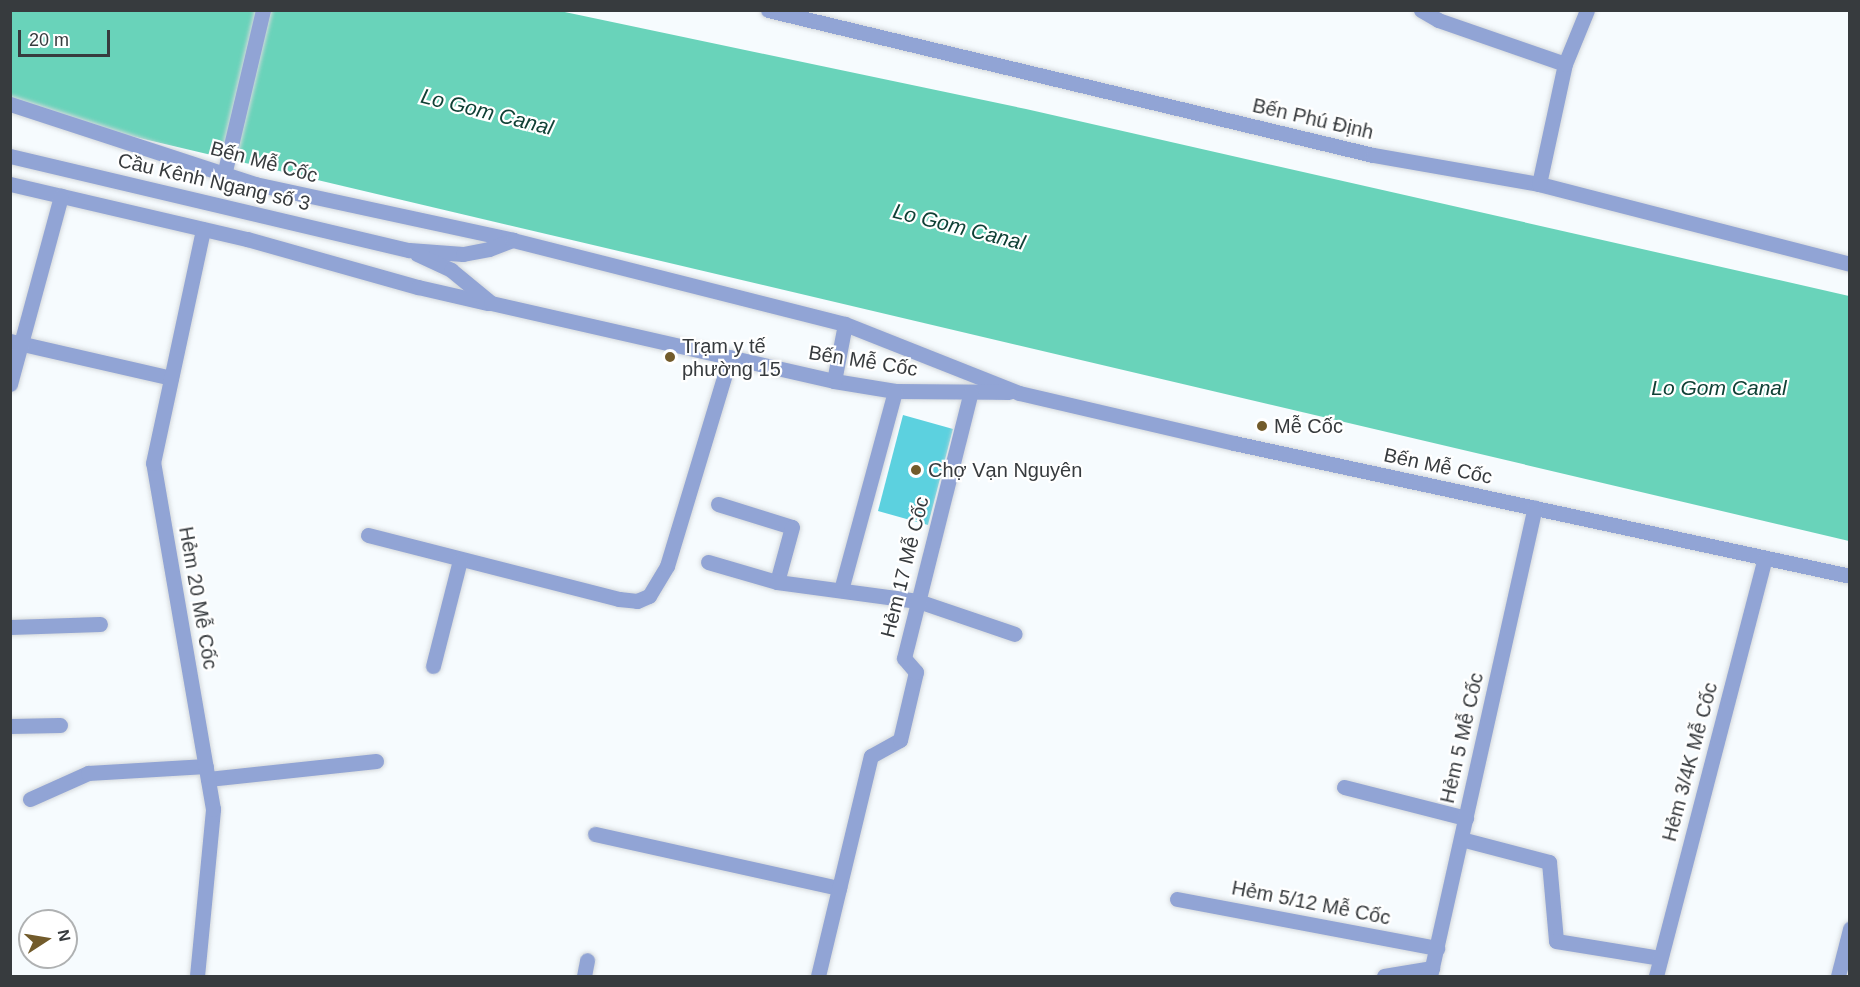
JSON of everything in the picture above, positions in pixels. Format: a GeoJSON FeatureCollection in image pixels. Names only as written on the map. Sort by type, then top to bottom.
{"type":"FeatureCollection","features":[{"type":"Feature","properties":{"kind":"street"},"geometry":{"type":"LineString","coordinates":[[225,170],[263,10]]}},
{"type":"Feature","properties":{"kind":"street","name":"Bến Phú Định"},"geometry":{"type":"LineString","coordinates":[[768,10],[1374,155],[1539,184],[1850,264]]}},
{"type":"Feature","properties":{"kind":"street"},"geometry":{"type":"LineString","coordinates":[[1421,10],[1438,20],[1565,64]]}},
{"type":"Feature","properties":{"kind":"street"},"geometry":{"type":"LineString","coordinates":[[1539,184],[1565,64],[1587,10]]}},
{"type":"Feature","properties":{"kind":"street","name":"Bến Mễ Cốc"},"geometry":{"type":"LineString","coordinates":[[10,104],[225,170],[284,191],[513,240],[845,324],[1019,393],[1234,443],[1850,576]]}},
{"type":"Feature","properties":{"kind":"street","name":"Cầu Kênh Ngang số 3"},"geometry":{"type":"LineString","coordinates":[[10,156],[409,250]]}},
{"type":"Feature","properties":{"kind":"street","name":"Bến Mễ Cốc"},"geometry":{"type":"LineString","coordinates":[[10,184],[202,229],[418,287],[834,381],[895,391],[1019,393]]}},
{"type":"Feature","properties":{"kind":"street"},"geometry":{"type":"LineString","coordinates":[[10,384],[16,343],[61,196]]}},
{"type":"Feature","properties":{"kind":"street","name":"Hẻm 20 Mễ Cốc"},"geometry":{"type":"LineString","coordinates":[[197,976],[213,809],[153,463],[202,229]]}},
{"type":"Feature","properties":{"kind":"street"},"geometry":{"type":"LineString","coordinates":[[409,250],[463,254],[489,249],[513,240]]}},
{"type":"Feature","properties":{"kind":"street","name":"Bến Mễ Cốc"},"geometry":{"type":"LineString","coordinates":[[409,250],[451,270],[491,303]]}},
{"type":"Feature","properties":{"kind":"street"},"geometry":{"type":"LineString","coordinates":[[834,381],[845,324]]}},
{"type":"Feature","properties":{"kind":"street"},"geometry":{"type":"LineString","coordinates":[[16,343],[171,378]]}},
{"type":"Feature","properties":{"kind":"street"},"geometry":{"type":"LineString","coordinates":[[368,535],[619,599],[637,601],[650,596],[667,566],[730,357]]}},
{"type":"Feature","properties":{"kind":"street"},"geometry":{"type":"LineString","coordinates":[[841,590],[895,391]]}},
{"type":"Feature","properties":{"kind":"street","name":"Hẻm 17 Mễ Cốc"},"geometry":{"type":"LineString","coordinates":[[818,976],[871,756],[900,740],[916,672],[904,658],[970,392]]}},
{"type":"Feature","properties":{"kind":"street"},"geometry":{"type":"LineString","coordinates":[[718,504],[792,527],[777,582]]}},
{"type":"Feature","properties":{"kind":"street","name":"Hẻm 5 Mễ Cốc"},"geometry":{"type":"LineString","coordinates":[[1431,972],[1535,508]]}},
{"type":"Feature","properties":{"kind":"street","name":"Hẻm 3/4K Mễ Cốc"},"geometry":{"type":"LineString","coordinates":[[1656,976],[1765,558]]}},
{"type":"Feature","properties":{"kind":"street"},"geometry":{"type":"LineString","coordinates":[[433,666],[460,560]]}},
{"type":"Feature","properties":{"kind":"street"},"geometry":{"type":"LineString","coordinates":[[708,562],[777,582],[918,601],[1015,634]]}},
{"type":"Feature","properties":{"kind":"street"},"geometry":{"type":"LineString","coordinates":[[10,627],[100,624]]}},
{"type":"Feature","properties":{"kind":"street"},"geometry":{"type":"LineString","coordinates":[[10,726],[60,725]]}},
{"type":"Feature","properties":{"kind":"street"},"geometry":{"type":"LineString","coordinates":[[30,799],[88,773],[207,772],[376,761]]}},
{"type":"Feature","properties":{"kind":"street"},"geometry":{"type":"LineString","coordinates":[[1344,787],[1466,818]]}},
{"type":"Feature","properties":{"kind":"street"},"geometry":{"type":"LineString","coordinates":[[595,834],[839,888]]}},
{"type":"Feature","properties":{"kind":"street"},"geometry":{"type":"LineString","coordinates":[[1461,839],[1549,862],[1556,941],[1660,958]]}},
{"type":"Feature","properties":{"kind":"street","name":"Hẻm 5/12 Mễ Cốc"},"geometry":{"type":"LineString","coordinates":[[1177,899],[1437,948]]}},
{"type":"Feature","properties":{"kind":"street"},"geometry":{"type":"LineString","coordinates":[[1838,976],[1850,929]]}},
{"type":"Feature","properties":{"kind":"street"},"geometry":{"type":"LineString","coordinates":[[584,976],[587,960]]}},
{"type":"Feature","properties":{"kind":"street"},"geometry":{"type":"LineString","coordinates":[[1384,976],[1431,972]]}},
{"type":"Feature","properties":{"kind":"water","name":"Lo Gom Canal"},"geometry":{"type":"Polygon","coordinates":[[[10,11],[560,11],[1026,109],[1849,296],[1849,541],[118,133],[11,102],[10,11]]]}},
{"type":"Feature","properties":{"kind":"building","name":"Chợ Vạn Nguyên"},"geometry":{"type":"Polygon","coordinates":[[[903,415],[953,429],[928,525],[878,511],[903,415]]]}},
{"type":"Feature","properties":{"kind":"place","name":"Trạm y tế phường 15"},"geometry":{"type":"Point","coordinates":[670,357]}},
{"type":"Feature","properties":{"kind":"place","name":"Mễ Cốc"},"geometry":{"type":"Point","coordinates":[1262,426]}},
{"type":"Feature","properties":{"kind":"place","name":"Chợ Vạn Nguyên"},"geometry":{"type":"Point","coordinates":[916,470]}}]}
